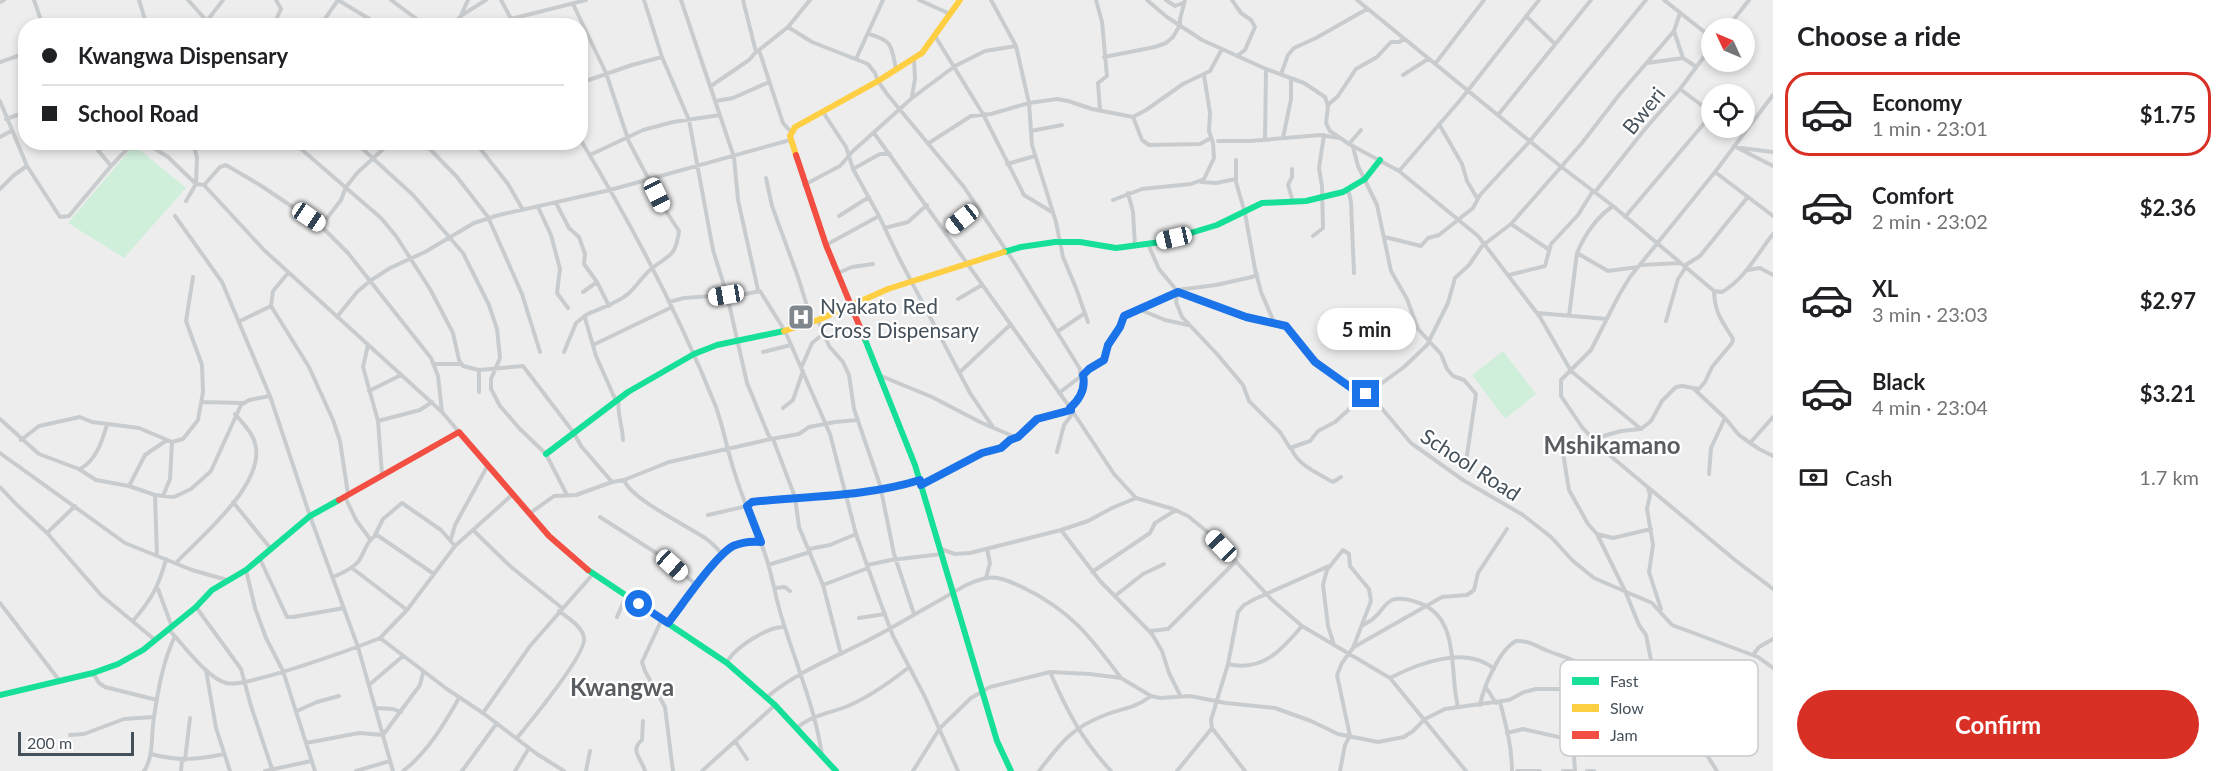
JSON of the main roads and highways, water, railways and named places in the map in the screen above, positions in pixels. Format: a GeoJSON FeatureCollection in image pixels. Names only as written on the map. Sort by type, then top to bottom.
{"type":"FeatureCollection","features":[{"type":"Feature","properties":{"kind":"place","name":"Nyakato Red Cross Dispensary"},"geometry":{"type":"Point","coordinates":[801,317]}},
{"type":"Feature","properties":{"kind":"district","name":"Mshikamano"},"geometry":{"type":"Point","coordinates":[1612,444]}},
{"type":"Feature","properties":{"kind":"district","name":"Kwangwa"},"geometry":{"type":"Point","coordinates":[622,686]}}]}
